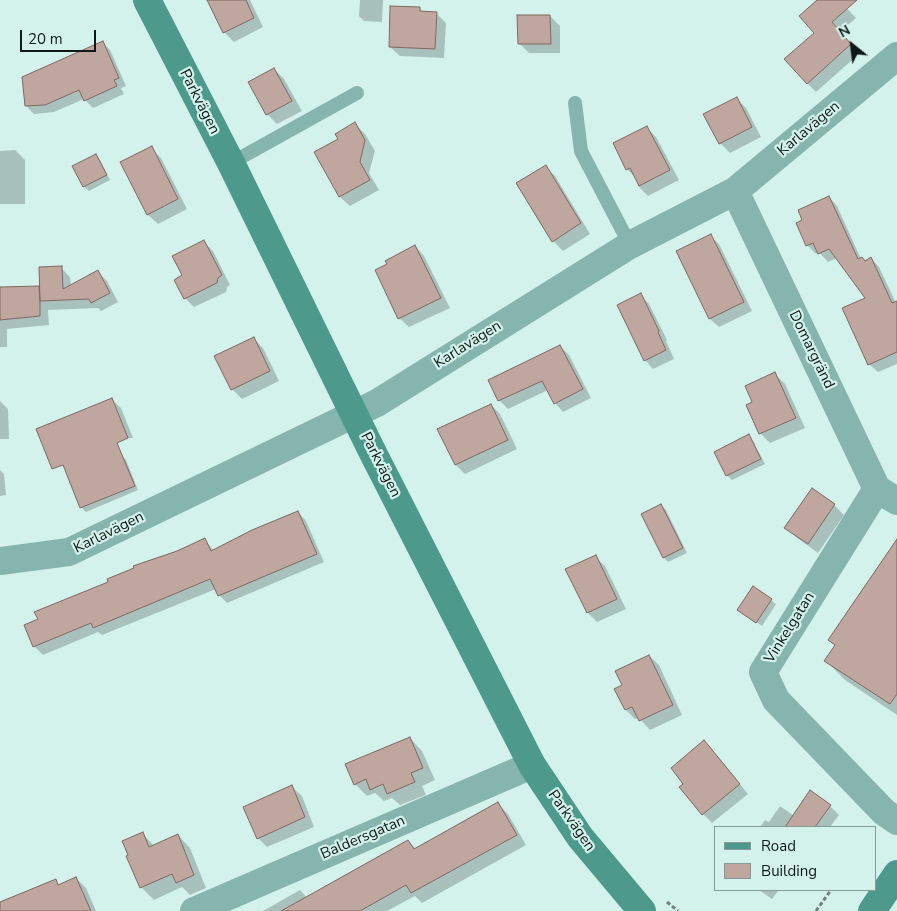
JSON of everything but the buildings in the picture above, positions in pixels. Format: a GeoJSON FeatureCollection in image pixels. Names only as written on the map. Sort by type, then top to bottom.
{"type":"FeatureCollection","features":[{"type":"Feature","properties":{"kind":"main road","name":"Parkvägen"},"geometry":{"type":"LineString","coordinates":[[147,0],[231,163],[354,415],[532,764],[580,837],[642,911]]}},
{"type":"Feature","properties":{"kind":"main road"},"geometry":{"type":"LineString","coordinates":[[872,911],[897,874]]}},
{"type":"Feature","properties":{"kind":"street","name":"Karlavägen"},"geometry":{"type":"LineString","coordinates":[[0,562],[69,552],[376,403],[630,245],[734,191],[897,56]]}},
{"type":"Feature","properties":{"kind":"street","name":"Domargränd"},"geometry":{"type":"LineString","coordinates":[[734,191],[887,495]]}},
{"type":"Feature","properties":{"kind":"street","name":"Vinkelgatan"},"geometry":{"type":"LineString","coordinates":[[887,495],[763,672],[776,700],[884,812],[897,821]]}},
{"type":"Feature","properties":{"kind":"street","name":"Baldersgatan"},"geometry":{"type":"LineString","coordinates":[[194,911],[532,764]]}},
{"type":"Feature","properties":{"kind":"lane"},"geometry":{"type":"LineString","coordinates":[[231,163],[357,92]]}},
{"type":"Feature","properties":{"kind":"lane"},"geometry":{"type":"LineString","coordinates":[[575,103],[581,151],[630,245]]}},
{"type":"Feature","properties":{"kind":"path"},"geometry":{"type":"LineString","coordinates":[[816,911],[830,891]]}}]}
